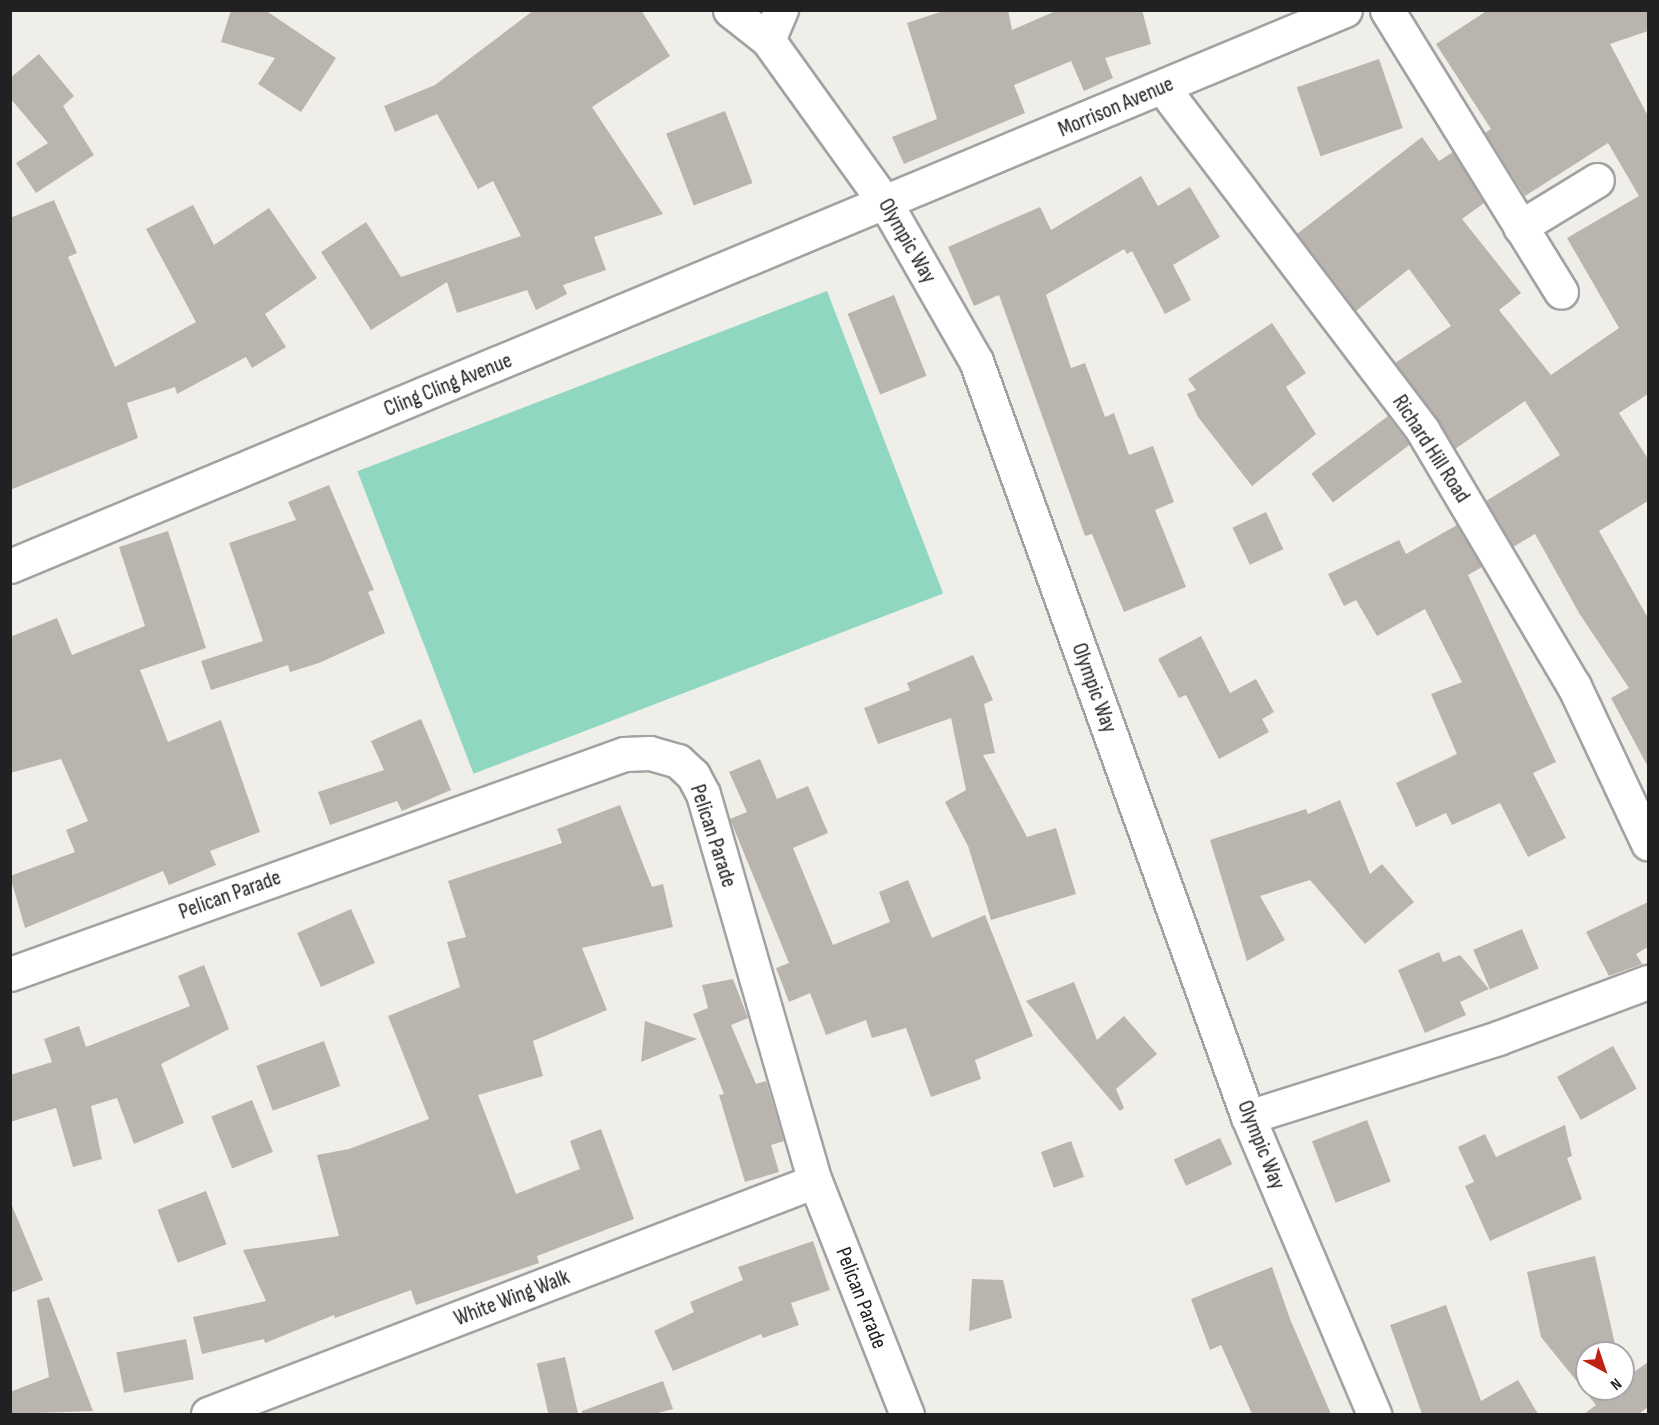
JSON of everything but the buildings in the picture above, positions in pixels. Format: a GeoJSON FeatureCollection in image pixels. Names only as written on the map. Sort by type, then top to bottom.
{"type":"FeatureCollection","features":[{"type":"Feature","properties":{"kind":"street","name":"Olympic Way"},"geometry":{"type":"LineString","coordinates":[[730,10],[768,40],[886,204],[976,361],[1248,1117],[1374,1414]]}},
{"type":"Feature","properties":{"kind":"street"},"geometry":{"type":"LineString","coordinates":[[768,40],[781,10]]}},
{"type":"Feature","properties":{"kind":"street","name":"Morrison Avenue"},"geometry":{"type":"LineString","coordinates":[[886,204],[1163,88],[1309,17],[1345,10]]}},
{"type":"Feature","properties":{"kind":"street"},"geometry":{"type":"LineString","coordinates":[[1387,10],[1561,292]]}},
{"type":"Feature","properties":{"kind":"street","name":"Richard Hill Road"},"geometry":{"type":"LineString","coordinates":[[1163,88],[1423,431],[1574,686],[1648,843]]}},
{"type":"Feature","properties":{"kind":"street"},"geometry":{"type":"LineString","coordinates":[[1520,227],[1597,180]]}},
{"type":"Feature","properties":{"kind":"street","name":"Cling Cling Avenue"},"geometry":{"type":"LineString","coordinates":[[10,566],[886,204]]}},
{"type":"Feature","properties":{"kind":"street","name":"Pelican Parade"},"geometry":{"type":"LineString","coordinates":[[10,974],[624,754],[650,753],[678,761],[693,775],[703,794],[815,1181],[907,1414]]}},
{"type":"Feature","properties":{"kind":"street"},"geometry":{"type":"LineString","coordinates":[[1248,1117],[1498,1038],[1648,982]]}},
{"type":"Feature","properties":{"kind":"street","name":"White Wing Walk"},"geometry":{"type":"LineString","coordinates":[[208,1414],[815,1181]]}},
{"type":"Feature","properties":{"kind":"green space"},"geometry":{"type":"Polygon","coordinates":[[[827,291],[943,593],[474,774],[357,471],[827,291]]]}}]}
